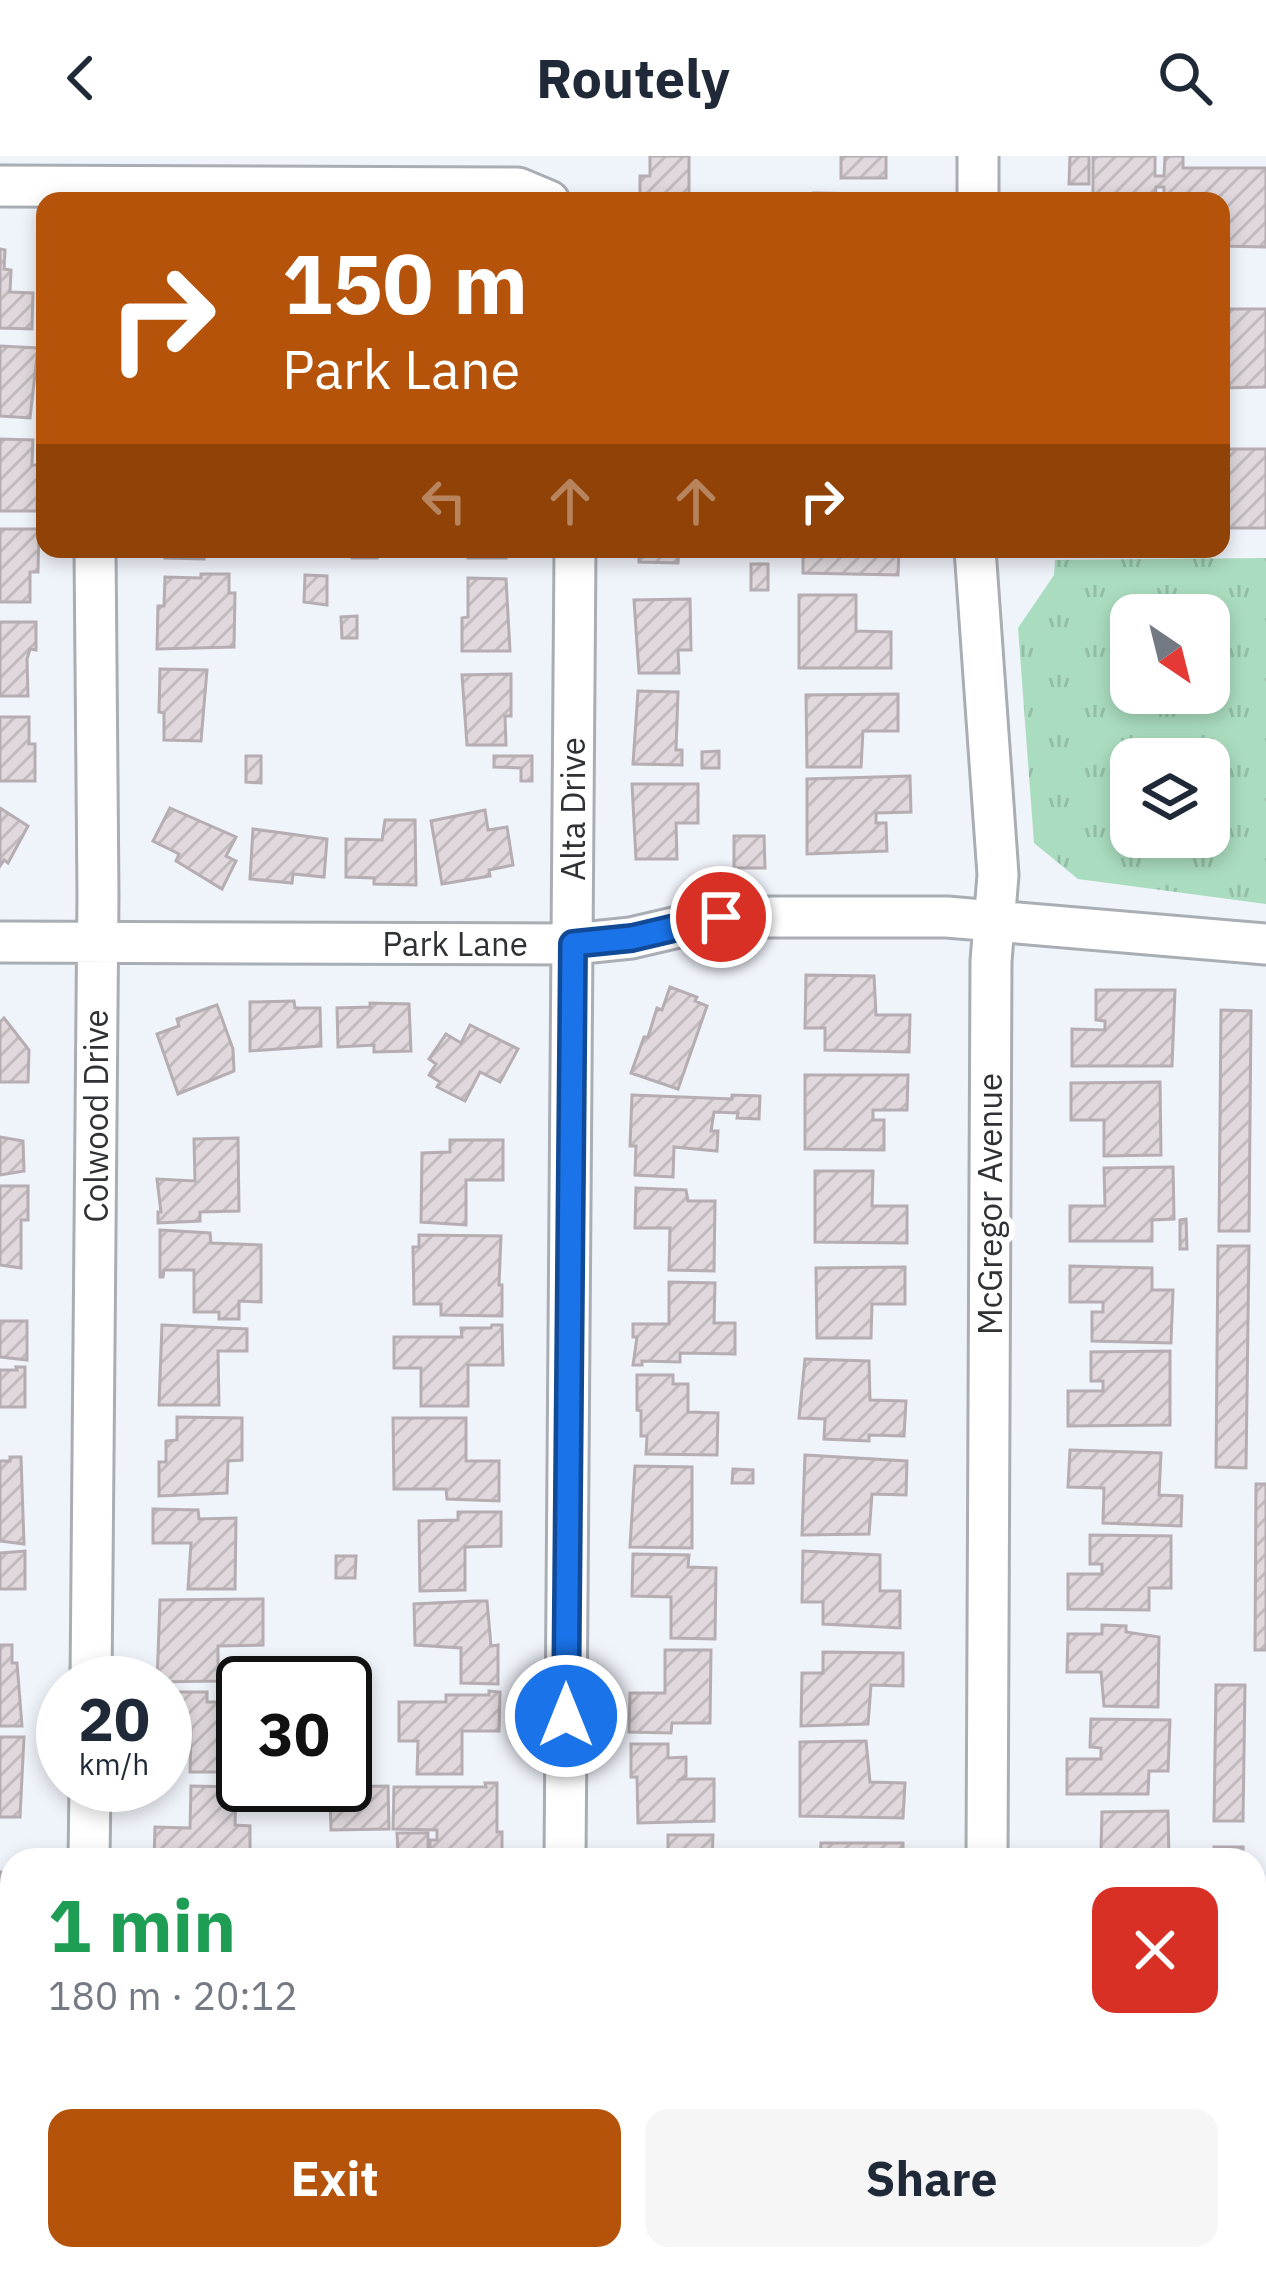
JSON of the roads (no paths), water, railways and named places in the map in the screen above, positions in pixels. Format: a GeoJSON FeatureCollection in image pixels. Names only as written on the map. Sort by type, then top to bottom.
{"type":"FeatureCollection","features":[{"type":"Feature","properties":{"kind":"street"},"geometry":{"type":"LineString","coordinates":[[978,156],[978,192]]}},
{"type":"Feature","properties":{"kind":"street"},"geometry":{"type":"LineString","coordinates":[[0,186],[68,192]]}},
{"type":"Feature","properties":{"kind":"street"},"geometry":{"type":"LineString","coordinates":[[233,192],[518,188],[528,192]]}},
{"type":"Feature","properties":{"kind":"street","name":"Colwood Drive"},"geometry":{"type":"LineString","coordinates":[[91,1656],[98,942],[94,558]]}},
{"type":"Feature","properties":{"kind":"street","name":"Alta Drive"},"geometry":{"type":"LineString","coordinates":[[566,1848],[575,558]]}},
{"type":"Feature","properties":{"kind":"street","name":"McGregor Avenue"},"geometry":{"type":"LineString","coordinates":[[976,558],[998,875],[998,921],[991,961],[988,1848]]}},
{"type":"Feature","properties":{"kind":"street","name":"Park Lane"},"geometry":{"type":"LineString","coordinates":[[0,942],[573,944],[632,938],[721,917],[947,917],[1266,944]]}},
{"type":"Feature","properties":{"kind":"street"},"geometry":{"type":"LineString","coordinates":[[89,1848],[90,1812]]}}]}
